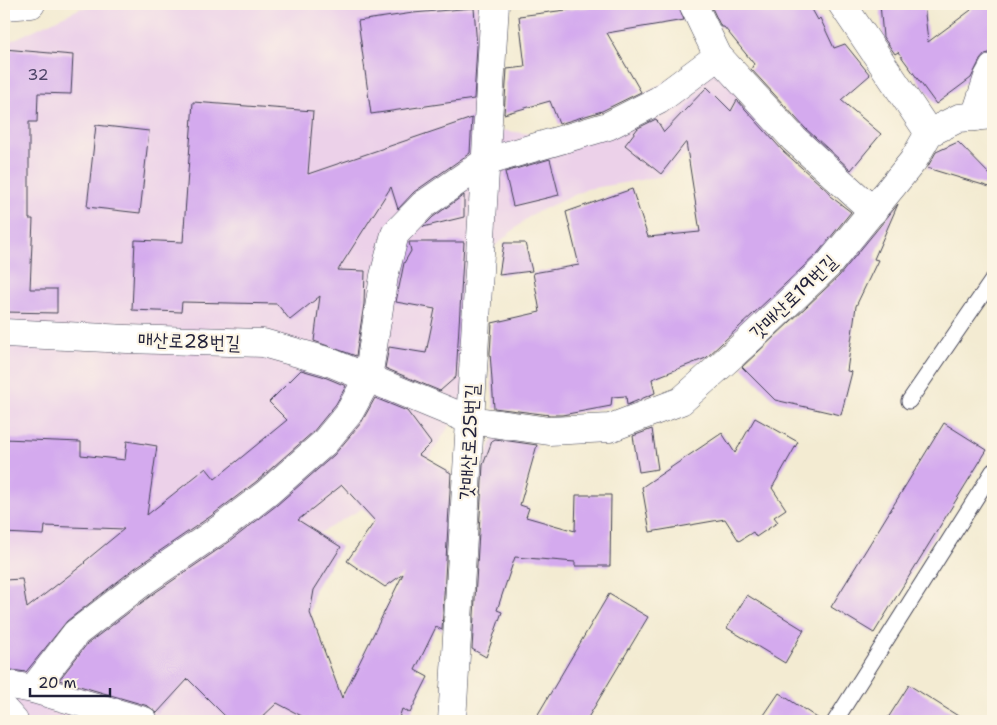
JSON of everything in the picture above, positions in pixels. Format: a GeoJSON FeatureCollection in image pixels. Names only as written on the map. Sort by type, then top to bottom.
{"type":"FeatureCollection","features":[{"type":"Feature","properties":{"kind":"street"},"geometry":{"type":"LineString","coordinates":[[4,6],[31,4]]}},
{"type":"Feature","properties":{"kind":"street","name":"갓매산로25번길"},"geometry":{"type":"LineString","coordinates":[[452,721],[495,4]]}},
{"type":"Feature","properties":{"kind":"street"},"geometry":{"type":"LineString","coordinates":[[693,4],[718,56],[794,139],[873,211]]}},
{"type":"Feature","properties":{"kind":"street"},"geometry":{"type":"LineString","coordinates":[[842,4],[930,133],[959,118],[984,116],[988,77],[993,68]]}},
{"type":"Feature","properties":{"kind":"street"},"geometry":{"type":"LineString","coordinates":[[34,689],[76,633],[144,581],[220,529],[266,493],[324,443],[349,413],[368,378],[384,276],[395,234],[423,205],[485,162],[608,126],[659,100],[718,56]]}},
{"type":"Feature","properties":{"kind":"street","name":"갓매산로19번길"},"geometry":{"type":"LineString","coordinates":[[470,420],[549,431],[610,428],[681,401],[828,265],[913,161],[930,133]]}},
{"type":"Feature","properties":{"kind":"street","name":"매산로28번길"},"geometry":{"type":"LineString","coordinates":[[4,333],[262,343],[327,361],[470,420]]}},
{"type":"Feature","properties":{"kind":"street"},"geometry":{"type":"LineString","coordinates":[[4,684],[34,689],[144,721]]}},
{"type":"Feature","properties":{"kind":"street"},"geometry":{"type":"LineString","coordinates":[[4,710],[14,721]]}},
{"type":"Feature","properties":{"kind":"lane"},"geometry":{"type":"LineString","coordinates":[[909,401],[993,279]]}},
{"type":"Feature","properties":{"kind":"lane"},"geometry":{"type":"LineString","coordinates":[[835,721],[993,470]]}},
{"type":"Feature","properties":{"kind":"shaded area"},"geometry":{"type":"Polygon","coordinates":[[[131,4],[489,4],[485,128],[564,138],[715,54],[739,99],[664,176],[587,189],[531,215],[468,269],[465,401],[424,466],[363,508],[284,554],[339,705],[372,721],[4,721],[4,44],[81,8],[131,4]]]}},
{"type":"Feature","properties":{"kind":"building"},"geometry":{"type":"Polygon","coordinates":[[[613,4],[678,4],[684,20],[607,33],[641,92],[602,111],[559,124],[550,101],[504,114],[507,69],[525,67],[519,16],[613,4]]]}},
{"type":"Feature","properties":{"kind":"building"},"geometry":{"type":"Polygon","coordinates":[[[713,4],[809,4],[818,20],[820,18],[834,48],[845,44],[870,75],[841,100],[881,134],[851,170],[805,128],[751,69],[754,64],[724,27],[721,27],[712,8],[713,4]]]}},
{"type":"Feature","properties":{"kind":"building"},"geometry":{"type":"Polygon","coordinates":[[[880,4],[924,4],[928,42],[971,10],[970,4],[993,4],[993,52],[985,54],[971,78],[936,104],[898,52],[895,54],[883,37],[880,4]]]}},
{"type":"Feature","properties":{"kind":"building"},"geometry":{"type":"Polygon","coordinates":[[[474,8],[477,46],[474,99],[371,114],[358,21],[413,13],[474,8]]]}},
{"type":"Feature","properties":{"kind":"building"},"geometry":{"type":"Polygon","coordinates":[[[4,49],[73,55],[71,94],[38,93],[37,122],[29,122],[29,219],[33,219],[30,289],[57,289],[57,313],[4,312],[4,49]]]}},
{"type":"Feature","properties":{"kind":"building"},"geometry":{"type":"Polygon","coordinates":[[[707,87],[731,111],[737,100],[783,151],[831,194],[830,196],[851,212],[817,254],[706,358],[652,379],[655,393],[627,405],[626,396],[612,397],[611,406],[562,415],[494,408],[490,353],[492,323],[540,312],[533,273],[579,265],[566,212],[632,189],[648,237],[700,232],[686,142],[661,174],[625,145],[638,128],[656,119],[664,132],[707,87]]]}},
{"type":"Feature","properties":{"kind":"building"},"geometry":{"type":"Polygon","coordinates":[[[193,102],[313,111],[308,174],[472,118],[470,153],[414,192],[398,209],[391,187],[338,270],[365,271],[364,304],[356,356],[314,341],[320,296],[290,320],[277,304],[182,302],[181,312],[132,310],[135,240],[183,242],[193,102]]]}},
{"type":"Feature","properties":{"kind":"building"},"geometry":{"type":"Polygon","coordinates":[[[96,125],[149,131],[140,213],[87,207],[96,125]]]}},
{"type":"Feature","properties":{"kind":"building"},"geometry":{"type":"Polygon","coordinates":[[[958,142],[993,178],[993,188],[927,168],[936,152],[958,142]]]}},
{"type":"Feature","properties":{"kind":"building"},"geometry":{"type":"Polygon","coordinates":[[[550,159],[559,195],[513,206],[505,172],[550,159]]]}},
{"type":"Feature","properties":{"kind":"building"},"geometry":{"type":"Polygon","coordinates":[[[464,195],[464,217],[423,227],[433,217],[464,195]]]}},
{"type":"Feature","properties":{"kind":"building"},"geometry":{"type":"Polygon","coordinates":[[[898,204],[874,259],[878,260],[856,306],[847,371],[852,372],[841,415],[775,400],[742,367],[839,276],[898,204]]]}},
{"type":"Feature","properties":{"kind":"building"},"geometry":{"type":"Polygon","coordinates":[[[409,242],[464,242],[456,377],[440,391],[385,368],[389,347],[426,353],[435,309],[396,302],[404,263],[411,251],[409,242]]]}},
{"type":"Feature","properties":{"kind":"building"},"geometry":{"type":"Polygon","coordinates":[[[504,243],[525,243],[532,271],[499,275],[504,243]]]}},
{"type":"Feature","properties":{"kind":"building"},"geometry":{"type":"Polygon","coordinates":[[[301,370],[346,386],[336,404],[313,432],[257,481],[211,516],[135,568],[67,621],[26,672],[4,669],[4,580],[22,579],[27,608],[85,563],[124,529],[45,526],[44,535],[4,533],[4,439],[81,442],[81,455],[125,460],[127,441],[157,446],[147,515],[206,468],[215,479],[287,420],[269,402],[301,370]]]}},
{"type":"Feature","properties":{"kind":"building"},"geometry":{"type":"Polygon","coordinates":[[[375,398],[407,411],[431,443],[419,455],[451,473],[442,630],[436,627],[415,670],[428,677],[410,713],[402,709],[398,721],[311,721],[277,703],[258,721],[230,721],[188,679],[157,713],[148,706],[59,680],[87,644],[153,594],[229,542],[277,505],[334,455],[361,423],[375,398]],[[342,485],[298,520],[341,547],[314,590],[310,613],[342,698],[403,574],[385,587],[347,561],[375,521],[342,485]]]}},
{"type":"Feature","properties":{"kind":"building"},"geometry":{"type":"Polygon","coordinates":[[[755,418],[798,442],[772,488],[786,509],[774,517],[778,522],[756,537],[753,532],[739,541],[725,519],[650,532],[642,487],[722,433],[735,453],[755,418]]]}},
{"type":"Feature","properties":{"kind":"building"},"geometry":{"type":"Polygon","coordinates":[[[944,423],[987,450],[874,633],[831,607],[944,423]]]}},
{"type":"Feature","properties":{"kind":"building"},"geometry":{"type":"Polygon","coordinates":[[[652,429],[658,469],[639,472],[633,436],[652,429]]]}},
{"type":"Feature","properties":{"kind":"building"},"geometry":{"type":"Polygon","coordinates":[[[495,439],[537,445],[520,505],[529,508],[526,517],[575,531],[576,495],[611,495],[610,566],[575,566],[575,562],[515,557],[497,610],[502,612],[486,657],[472,649],[483,465],[492,441],[495,439]]]}},
{"type":"Feature","properties":{"kind":"building"},"geometry":{"type":"Polygon","coordinates":[[[609,594],[648,617],[586,721],[534,721],[609,594]]]}},
{"type":"Feature","properties":{"kind":"building"},"geometry":{"type":"Polygon","coordinates":[[[747,595],[804,630],[785,663],[727,628],[747,595]]]}},
{"type":"Feature","properties":{"kind":"building"},"geometry":{"type":"Polygon","coordinates":[[[909,685],[966,721],[886,721],[909,685]]]}},
{"type":"Feature","properties":{"kind":"building"},"geometry":{"type":"Polygon","coordinates":[[[779,693],[822,721],[760,721],[779,693]]]}}]}
